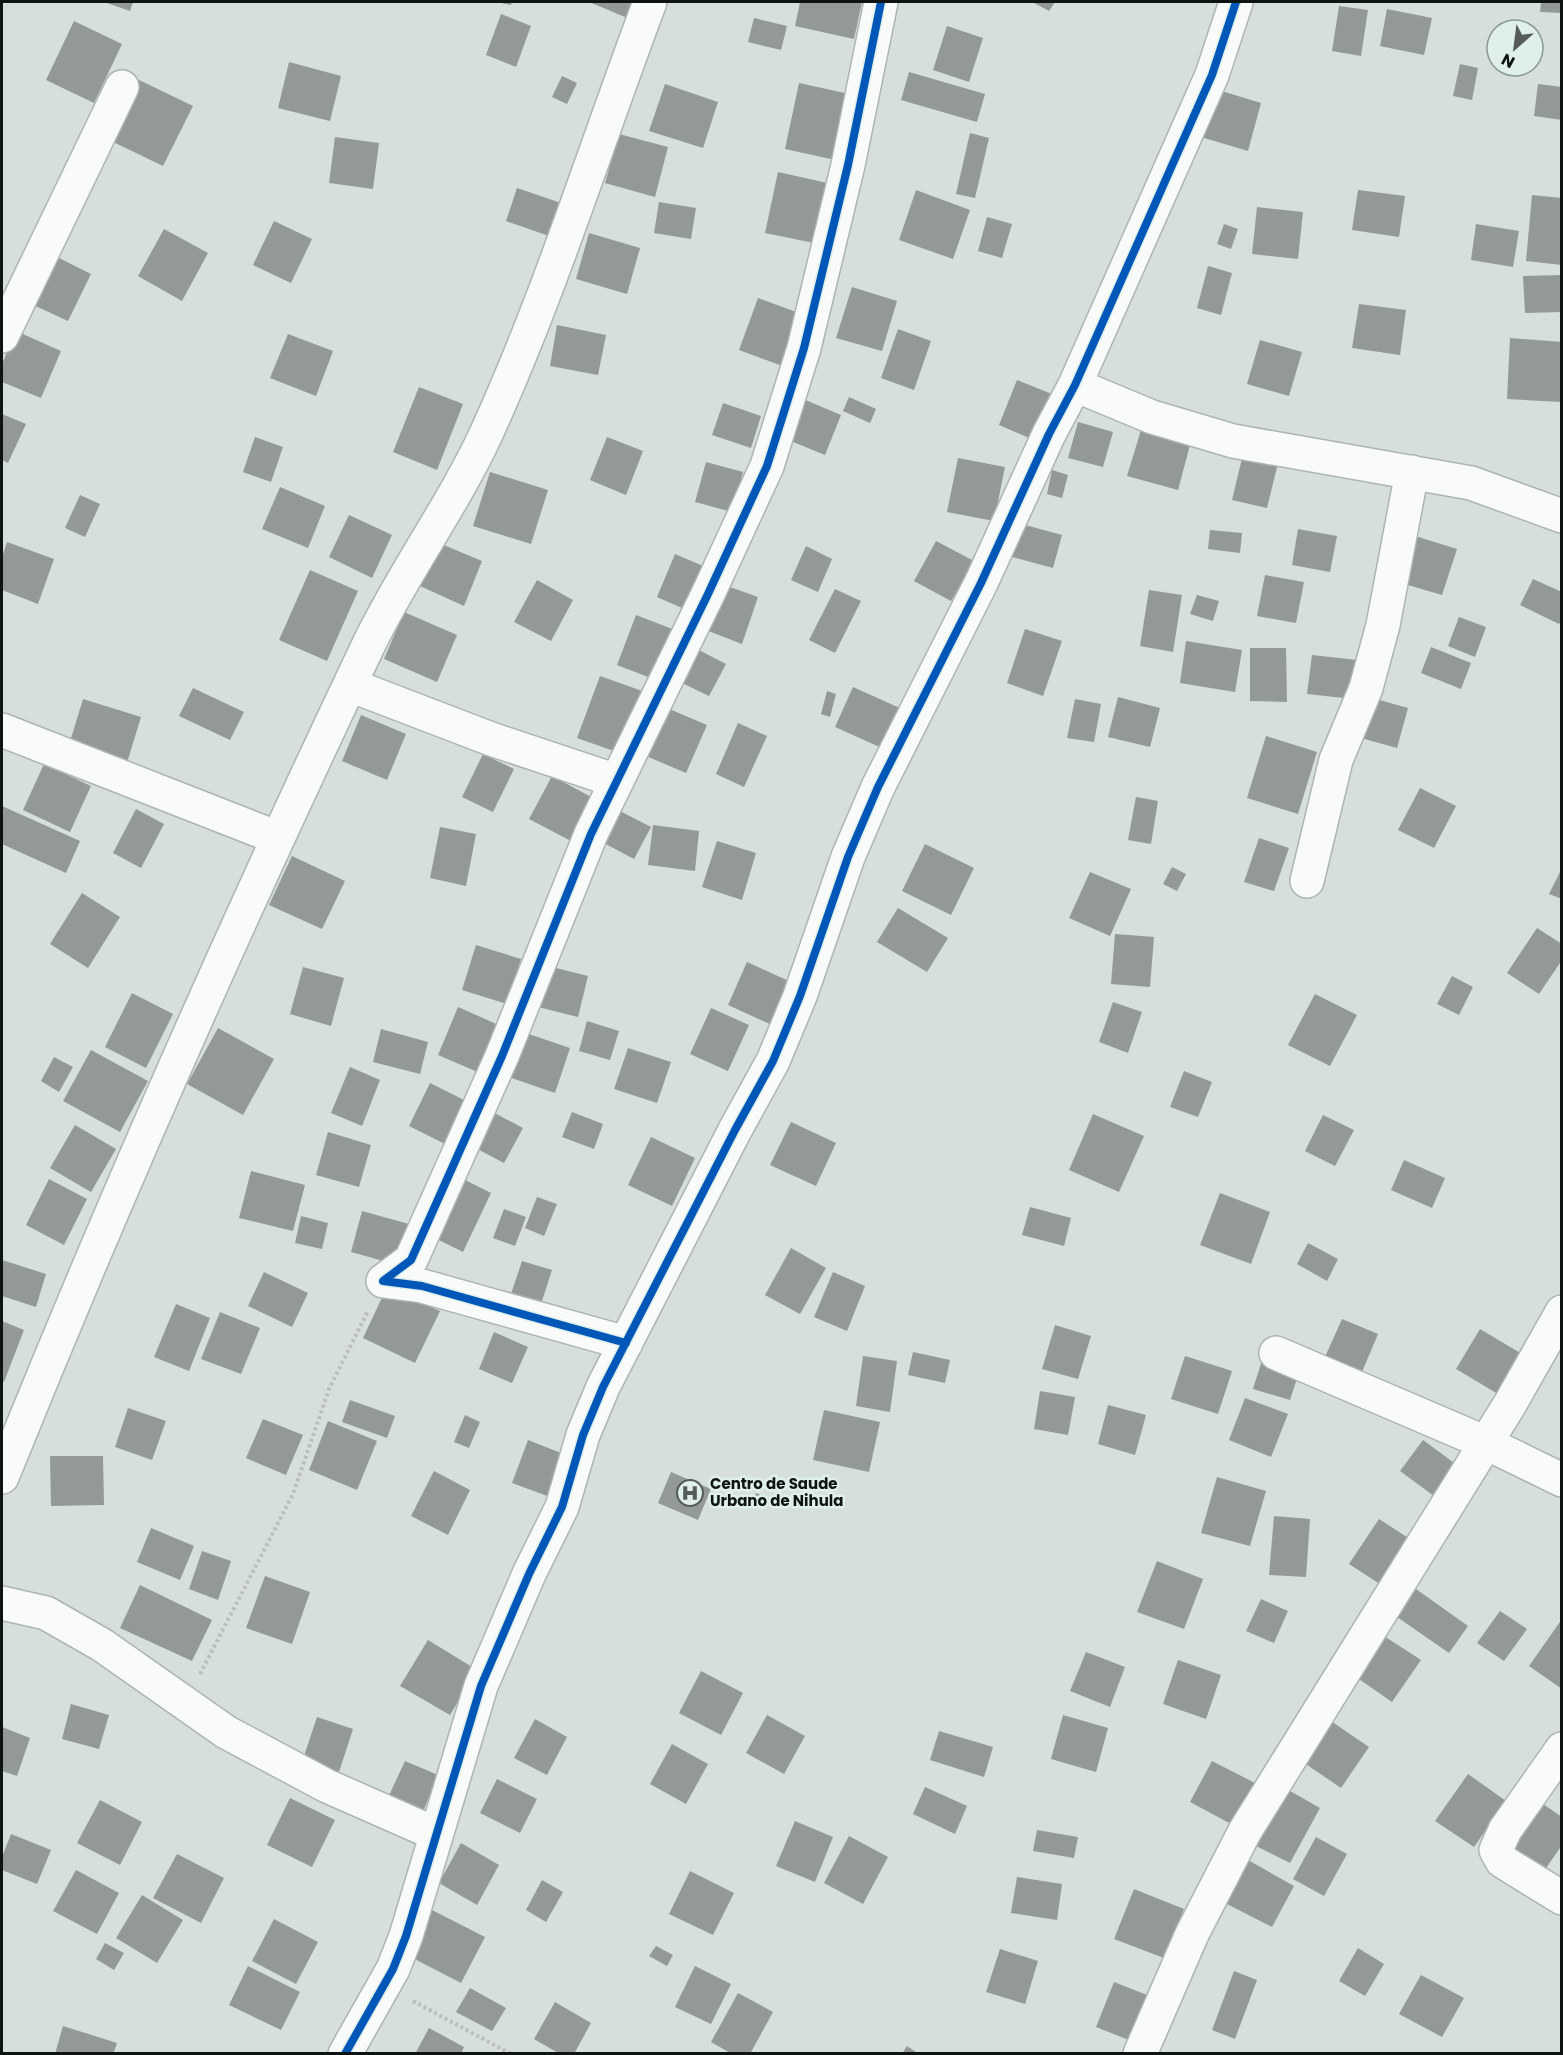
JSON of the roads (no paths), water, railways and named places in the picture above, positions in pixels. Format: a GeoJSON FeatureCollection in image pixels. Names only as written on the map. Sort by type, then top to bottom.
{"type":"FeatureCollection","features":[{"type":"Feature","properties":{"kind":"street"},"geometry":{"type":"LineString","coordinates":[[2,1477],[59,1335],[278,838],[372,640],[484,437],[531,327],[650,2]]}},
{"type":"Feature","properties":{"kind":"street"},"geometry":{"type":"LineString","coordinates":[[626,1343],[422,1286],[383,1281],[411,1260],[502,1056],[591,834],[708,594],[767,466],[804,348],[848,165],[881,2]]}},
{"type":"Feature","properties":{"kind":"street"},"geometry":{"type":"LineString","coordinates":[[345,2054],[382,1988],[406,1936],[481,1686],[529,1574],[562,1508],[583,1435],[603,1387],[773,1061],[800,996],[848,857],[878,787],[981,583],[1049,434],[1075,385],[1212,75],[1236,2]]}},
{"type":"Feature","properties":{"kind":"street"},"geometry":{"type":"LineString","coordinates":[[2,336],[122,87]]}},
{"type":"Feature","properties":{"kind":"street"},"geometry":{"type":"LineString","coordinates":[[1075,385],[1152,417],[1233,441],[1471,483],[1562,516]]}},
{"type":"Feature","properties":{"kind":"street"},"geometry":{"type":"LineString","coordinates":[[1307,881],[1336,760],[1366,688],[1383,625],[1413,472]]}},
{"type":"Feature","properties":{"kind":"street"},"geometry":{"type":"LineString","coordinates":[[350,685],[492,739],[617,781]]}},
{"type":"Feature","properties":{"kind":"street"},"geometry":{"type":"LineString","coordinates":[[2,730],[278,838]]}},
{"type":"Feature","properties":{"kind":"street"},"geometry":{"type":"LineString","coordinates":[[1140,2054],[1192,1934],[1245,1831],[1486,1443],[1562,1312]]}},
{"type":"Feature","properties":{"kind":"street"},"geometry":{"type":"LineString","coordinates":[[1276,1353],[1486,1443],[1562,1480]]}},
{"type":"Feature","properties":{"kind":"street"},"geometry":{"type":"LineString","coordinates":[[2,1603],[46,1613],[102,1645],[226,1732],[327,1786],[436,1834]]}},
{"type":"Feature","properties":{"kind":"street"},"geometry":{"type":"LineString","coordinates":[[1562,1749],[1506,1830],[1496,1850],[1502,1861],[1562,1898]]}},
{"type":"Feature","properties":{"kind":"place","name":"Centro de Saude Urbano de Nihula"},"geometry":{"type":"Point","coordinates":[690,1493]}}]}
